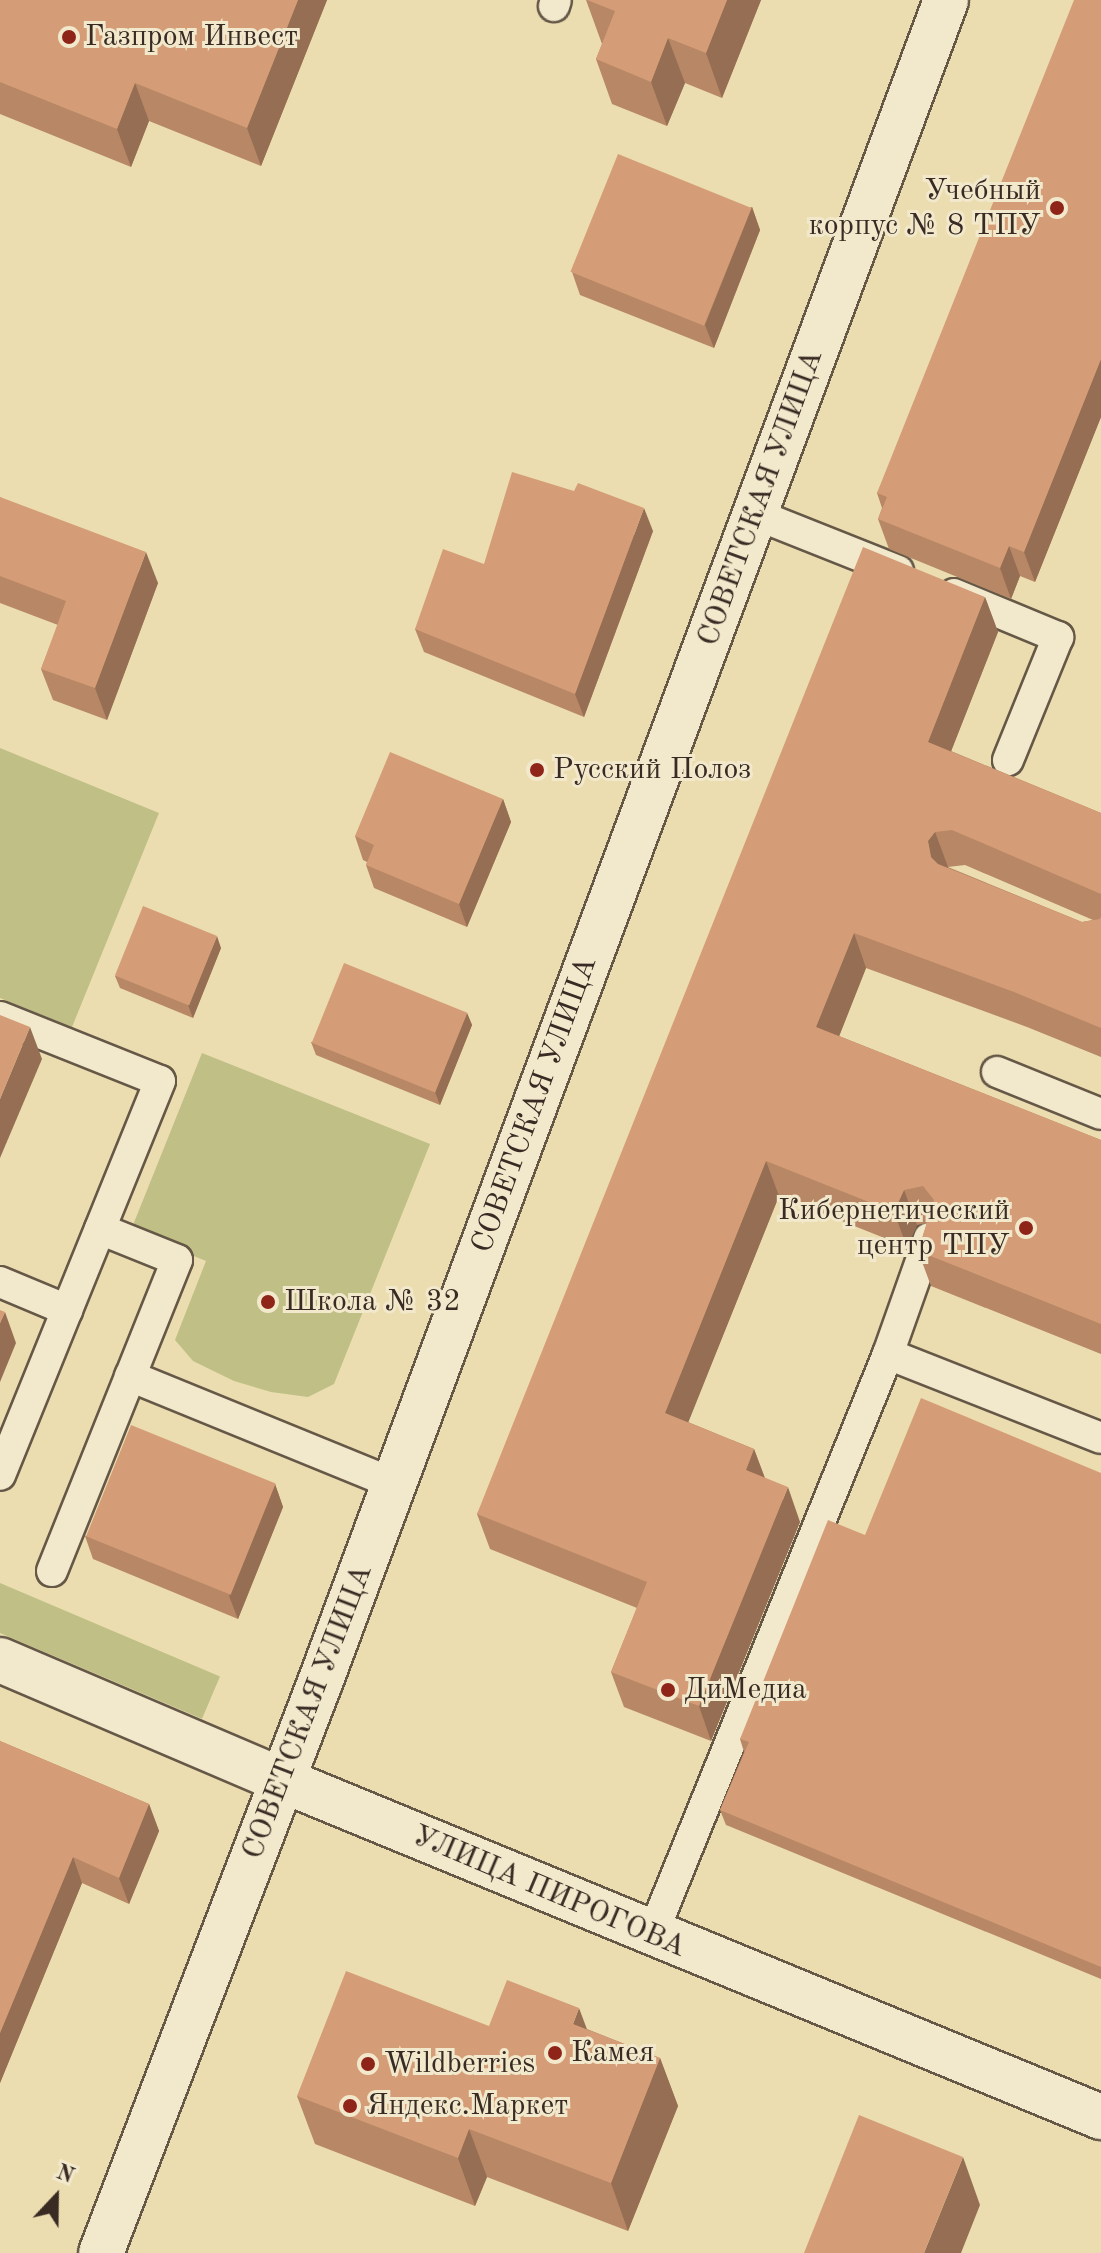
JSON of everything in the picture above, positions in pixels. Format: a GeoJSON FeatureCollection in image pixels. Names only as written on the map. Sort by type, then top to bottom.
{"type":"FeatureCollection","features":[{"type":"Feature","properties":{"kind":"street","name":"СОВЕТСКАЯ УЛИЦА"},"geometry":{"type":"LineString","coordinates":[[101,2253],[394,1484],[946,0]]}},
{"type":"Feature","properties":{"kind":"street","name":"УЛИЦА ПИРОГОВА"},"geometry":{"type":"LineString","coordinates":[[0,1660],[652,1935],[1101,2117]]}},
{"type":"Feature","properties":{"kind":"lane"},"geometry":{"type":"LineString","coordinates":[[755,514],[1058,637],[1008,760]]}},
{"type":"Feature","properties":{"kind":"lane"},"geometry":{"type":"LineString","coordinates":[[0,1017],[160,1081],[0,1475]]}},
{"type":"Feature","properties":{"kind":"lane"},"geometry":{"type":"LineString","coordinates":[[997,1072],[1101,1114]]}},
{"type":"Feature","properties":{"kind":"lane"},"geometry":{"type":"LineString","coordinates":[[52,1571],[177,1260],[100,1229]]}},
{"type":"Feature","properties":{"kind":"lane"},"geometry":{"type":"LineString","coordinates":[[652,1935],[888,1354],[929,1238]]}},
{"type":"Feature","properties":{"kind":"lane"},"geometry":{"type":"LineString","coordinates":[[0,1282],[67,1310]]}},
{"type":"Feature","properties":{"kind":"lane"},"geometry":{"type":"LineString","coordinates":[[888,1354],[1101,1438]]}},
{"type":"Feature","properties":{"kind":"lane"},"geometry":{"type":"LineString","coordinates":[[130,1376],[394,1484]]}},
{"type":"Feature","properties":{"kind":"green space"},"geometry":{"type":"Polygon","coordinates":[[[0,748],[159,813],[72,1027],[0,998],[0,748]]]}},
{"type":"Feature","properties":{"kind":"green space"},"geometry":{"type":"Polygon","coordinates":[[[202,1053],[430,1144],[334,1384],[308,1397],[271,1392],[234,1381],[193,1361],[175,1340],[206,1261],[131,1230],[202,1053]]]}},
{"type":"Feature","properties":{"kind":"green space"},"geometry":{"type":"Polygon","coordinates":[[[0,1583],[220,1676],[202,1719],[0,1633],[0,1583]]]}},
{"type":"Feature","properties":{"kind":"building"},"geometry":{"type":"Polygon","coordinates":[[[0,0],[298,0],[247,128],[135,83],[117,129],[0,82],[0,0]]]}},
{"type":"Feature","properties":{"kind":"building"},"geometry":{"type":"Polygon","coordinates":[[[587,0],[727,0],[706,53],[668,38],[651,82],[596,59],[615,11],[587,0]]]}},
{"type":"Feature","properties":{"kind":"building","name":"Учебный корпус № 8 ТПУ"},"geometry":{"type":"Polygon","coordinates":[[[1074,0],[1101,0],[1101,359],[1024,552],[1009,546],[1000,568],[878,519],[887,497],[877,493],[1074,0]]]}},
{"type":"Feature","properties":{"kind":"building"},"geometry":{"type":"Polygon","coordinates":[[[618,154],[752,208],[704,326],[570,272],[618,154]]]}},
{"type":"Feature","properties":{"kind":"building"},"geometry":{"type":"Polygon","coordinates":[[[512,472],[574,491],[578,483],[644,508],[575,694],[415,629],[443,549],[484,564],[512,472]]]}},
{"type":"Feature","properties":{"kind":"building"},"geometry":{"type":"Polygon","coordinates":[[[0,497],[146,552],[95,688],[41,669],[66,601],[0,576],[0,497]]]}},
{"type":"Feature","properties":{"kind":"building"},"geometry":{"type":"Polygon","coordinates":[[[863,547],[985,597],[928,742],[1101,813],[1101,894],[952,830],[935,832],[928,841],[931,857],[938,864],[1082,922],[1100,919],[1101,916],[1101,1028],[854,933],[816,1027],[1101,1140],[1101,1324],[918,1251],[934,1200],[923,1186],[904,1190],[894,1212],[766,1161],[665,1413],[754,1449],[746,1470],[788,1487],[699,1706],[611,1672],[647,1582],[477,1514],[863,547]]]}},
{"type":"Feature","properties":{"kind":"building"},"geometry":{"type":"Polygon","coordinates":[[[390,752],[503,799],[459,904],[366,865],[374,845],[355,836],[390,752]]]}},
{"type":"Feature","properties":{"kind":"building"},"geometry":{"type":"Polygon","coordinates":[[[143,906],[217,936],[189,1006],[115,976],[143,906]]]}},
{"type":"Feature","properties":{"kind":"building"},"geometry":{"type":"Polygon","coordinates":[[[344,963],[467,1013],[435,1093],[312,1043],[344,963]]]}},
{"type":"Feature","properties":{"kind":"building"},"geometry":{"type":"Polygon","coordinates":[[[0,1015],[30,1027],[0,1099],[0,1015]]]}},
{"type":"Feature","properties":{"kind":"building"},"geometry":{"type":"Polygon","coordinates":[[[921,1398],[1101,1473],[1101,1967],[720,1810],[749,1742],[740,1739],[828,1520],[865,1535],[921,1398]]]}},
{"type":"Feature","properties":{"kind":"building"},"geometry":{"type":"Polygon","coordinates":[[[131,1425],[276,1483],[231,1595],[86,1536],[131,1425]]]}},
{"type":"Feature","properties":{"kind":"building"},"geometry":{"type":"Polygon","coordinates":[[[0,1741],[149,1804],[119,1878],[73,1857],[0,2033],[0,1741]]]}},
{"type":"Feature","properties":{"kind":"building"},"geometry":{"type":"Polygon","coordinates":[[[346,1971],[489,2026],[507,1980],[579,2008],[573,2024],[660,2058],[611,2183],[469,2129],[458,2158],[297,2096],[346,1971]]]}},
{"type":"Feature","properties":{"kind":"building"},"geometry":{"type":"Polygon","coordinates":[[[859,2115],[963,2157],[924,2253],[804,2253],[859,2115]]]}},
{"type":"Feature","properties":{"kind":"place","name":"Газпром Инвест"},"geometry":{"type":"Point","coordinates":[69,37]}},
{"type":"Feature","properties":{"kind":"place","name":"Учебный корпус № 8 ТПУ"},"geometry":{"type":"Point","coordinates":[1057,208]}},
{"type":"Feature","properties":{"kind":"place","name":"Русский Полоз"},"geometry":{"type":"Point","coordinates":[537,770]}},
{"type":"Feature","properties":{"kind":"place","name":"Кибернетический центр ТПУ"},"geometry":{"type":"Point","coordinates":[1026,1228]}},
{"type":"Feature","properties":{"kind":"place","name":"Школа № 32"},"geometry":{"type":"Point","coordinates":[268,1302]}},
{"type":"Feature","properties":{"kind":"place","name":"ДиМедиа"},"geometry":{"type":"Point","coordinates":[668,1690]}},
{"type":"Feature","properties":{"kind":"place","name":"Камея"},"geometry":{"type":"Point","coordinates":[555,2053]}},
{"type":"Feature","properties":{"kind":"place","name":"Wildberries"},"geometry":{"type":"Point","coordinates":[368,2064]}},
{"type":"Feature","properties":{"kind":"place","name":"Яндекс.Маркет"},"geometry":{"type":"Point","coordinates":[350,2106]}}]}
